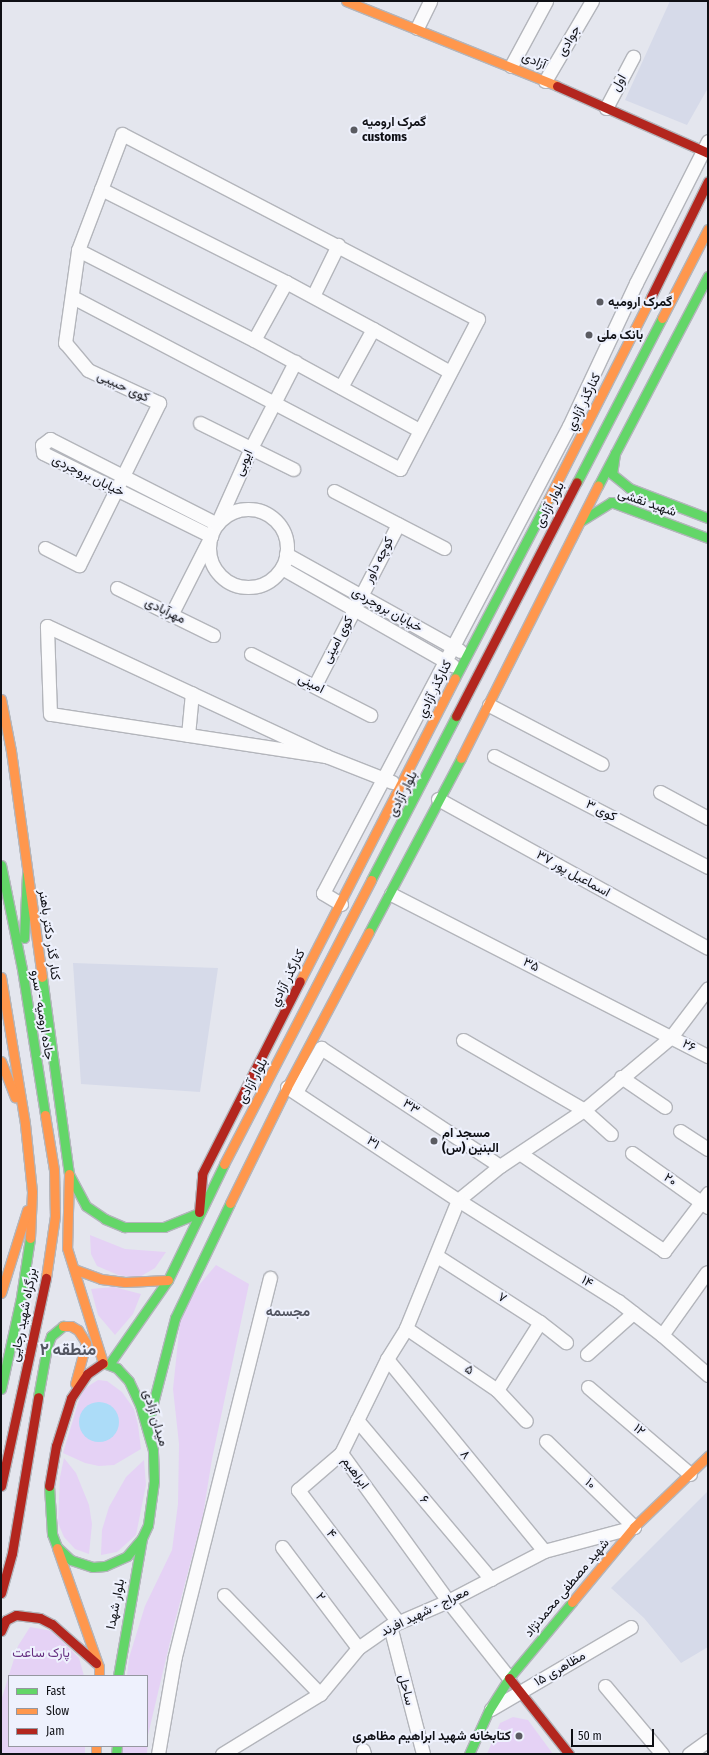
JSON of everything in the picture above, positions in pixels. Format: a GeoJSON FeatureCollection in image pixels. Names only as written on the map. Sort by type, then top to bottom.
{"type":"FeatureCollection","features":[{"type":"Feature","properties":{"kind":"main road","name":"آزادی"},"geometry":{"type":"LineString","coordinates":[[346,1],[546,80],[606,108],[706,148]]}},
{"type":"Feature","properties":{"kind":"main road","name":"کنارگذر آزادي"},"geometry":{"type":"LineString","coordinates":[[199,1213],[202,1174],[401,787],[467,654],[582,436],[708,181]]}},
{"type":"Feature","properties":{"kind":"main road","name":"بلوار آزادی"},"geometry":{"type":"LineString","coordinates":[[106,1363],[168,1280],[199,1213],[708,229]]}},
{"type":"Feature","properties":{"kind":"main road"},"geometry":{"type":"LineString","coordinates":[[147,1427],[175,1318],[438,799],[489,705],[615,453],[708,276]]}},
{"type":"Feature","properties":{"kind":"main road","name":"شهید نقشی"},"geometry":{"type":"LineString","coordinates":[[615,453],[612,474],[621,483],[629,488],[708,518]]}},
{"type":"Feature","properties":{"kind":"main road"},"geometry":{"type":"LineString","coordinates":[[610,495],[621,483]]}},
{"type":"Feature","properties":{"kind":"main road","name":"شهید نقشی"},"geometry":{"type":"LineString","coordinates":[[581,521],[610,495],[708,538]]}},
{"type":"Feature","properties":{"kind":"main road"},"geometry":{"type":"LineString","coordinates":[[467,654],[484,663]]}},
{"type":"Feature","properties":{"kind":"main road"},"geometry":{"type":"LineString","coordinates":[[460,669],[476,678]]}},
{"type":"Feature","properties":{"kind":"main road","name":"کنار گذر دکتر باهنر"},"geometry":{"type":"LineString","coordinates":[[1,699],[69,1174]]}},
{"type":"Feature","properties":{"kind":"main road","name":"جاده ارومیه - سرو"},"geometry":{"type":"LineString","coordinates":[[1,865],[22,969],[54,1170]]}},
{"type":"Feature","properties":{"kind":"main road"},"geometry":{"type":"LineString","coordinates":[[22,969],[27,874]]}},
{"type":"Feature","properties":{"kind":"main road"},"geometry":{"type":"LineString","coordinates":[[1,977],[26,1124],[32,1192],[1,1293]]}},
{"type":"Feature","properties":{"kind":"main road"},"geometry":{"type":"LineString","coordinates":[[1,1061],[26,1124]]}},
{"type":"Feature","properties":{"kind":"main road","name":"بزرگراه شهید رجایی"},"geometry":{"type":"LineString","coordinates":[[1,1486],[42,1302],[55,1216],[54,1170]]}},
{"type":"Feature","properties":{"kind":"main road"},"geometry":{"type":"LineString","coordinates":[[69,1174],[86,1206],[105,1219],[124,1227],[143,1229],[164,1227],[199,1213]]}},
{"type":"Feature","properties":{"kind":"main road"},"geometry":{"type":"LineString","coordinates":[[69,1174],[67,1248],[106,1363],[87,1374],[71,1398]]}},
{"type":"Feature","properties":{"kind":"main road","name":"بزرگراه شهید رجایی"},"geometry":{"type":"LineString","coordinates":[[1,1389],[21,1297],[30,1236],[32,1192]]}},
{"type":"Feature","properties":{"kind":"main road"},"geometry":{"type":"LineString","coordinates":[[74,1269],[101,1279],[125,1282],[168,1280]]}},
{"type":"Feature","properties":{"kind":"main road"},"geometry":{"type":"LineString","coordinates":[[1,1593],[12,1553],[47,1347],[51,1336],[63,1326],[71,1326],[84,1336],[86,1343],[56,1446],[48,1491],[52,1534],[57,1547]]}},
{"type":"Feature","properties":{"kind":"main road","name":"میدان آزادی"},"geometry":{"type":"LineString","coordinates":[[57,1547],[71,1560],[82,1565],[105,1566],[127,1556],[142,1538],[150,1519],[154,1481],[153,1450],[147,1427],[129,1381],[117,1368],[106,1363]]}},
{"type":"Feature","properties":{"kind":"main road","name":"شهید مصطفی محمدنژاد"},"geometry":{"type":"LineString","coordinates":[[469,1754],[489,1710],[509,1678],[634,1527],[708,1456]]}},
{"type":"Feature","properties":{"kind":"main road","name":"بلوار شهدا"},"geometry":{"type":"LineString","coordinates":[[118,1675],[142,1538]]}},
{"type":"Feature","properties":{"kind":"main road","name":"بلوار شهدا"},"geometry":{"type":"LineString","coordinates":[[57,1547],[99,1671]]}},
{"type":"Feature","properties":{"kind":"main road"},"geometry":{"type":"LineString","coordinates":[[1,1631],[6,1620],[16,1615],[40,1618],[52,1624],[99,1671]]}},
{"type":"Feature","properties":{"kind":"main road"},"geometry":{"type":"LineString","coordinates":[[509,1678],[570,1754]]}},
{"type":"Feature","properties":{"kind":"street"},"geometry":{"type":"LineString","coordinates":[[417,28],[430,1]]}},
{"type":"Feature","properties":{"kind":"street"},"geometry":{"type":"LineString","coordinates":[[511,66],[546,1]]}},
{"type":"Feature","properties":{"kind":"street","name":"جوادی"},"geometry":{"type":"LineString","coordinates":[[546,80],[592,1]]}},
{"type":"Feature","properties":{"kind":"street","name":"اول"},"geometry":{"type":"LineString","coordinates":[[606,108],[633,57]]}},
{"type":"Feature","properties":{"kind":"street"},"geometry":{"type":"LineString","coordinates":[[122,134],[478,319],[419,430],[400,470],[72,297],[78,250],[101,189],[122,134]]}},
{"type":"Feature","properties":{"kind":"street"},"geometry":{"type":"LineString","coordinates":[[341,904],[323,893],[569,426],[636,283],[706,148]]}},
{"type":"Feature","properties":{"kind":"street"},"geometry":{"type":"LineString","coordinates":[[101,189],[313,296],[450,372]]}},
{"type":"Feature","properties":{"kind":"street"},"geometry":{"type":"LineString","coordinates":[[313,296],[338,245]]}},
{"type":"Feature","properties":{"kind":"street"},"geometry":{"type":"LineString","coordinates":[[78,250],[254,340],[419,430]]}},
{"type":"Feature","properties":{"kind":"street"},"geometry":{"type":"LineString","coordinates":[[254,340],[286,282]]}},
{"type":"Feature","properties":{"kind":"street"},"geometry":{"type":"LineString","coordinates":[[636,283],[653,290]]}},
{"type":"Feature","properties":{"kind":"street","name":"کوی حبیبی"},"geometry":{"type":"LineString","coordinates":[[72,297],[65,343],[88,370],[160,403],[122,477]]}},
{"type":"Feature","properties":{"kind":"street"},"geometry":{"type":"LineString","coordinates":[[342,387],[373,329]]}},
{"type":"Feature","properties":{"kind":"street","name":"ایوبی"},"geometry":{"type":"LineString","coordinates":[[218,524],[251,448],[295,362]]}},
{"type":"Feature","properties":{"kind":"street"},"geometry":{"type":"LineString","coordinates":[[200,423],[293,469]]}},
{"type":"Feature","properties":{"kind":"street","name":"خیابان بروجردی"},"geometry":{"type":"LineString","coordinates":[[211,536],[43,453],[42,445],[50,439],[122,477],[218,524]]}},
{"type":"Feature","properties":{"kind":"street"},"geometry":{"type":"LineString","coordinates":[[45,548],[79,565],[122,477]]}},
{"type":"Feature","properties":{"kind":"street"},"geometry":{"type":"LineString","coordinates":[[334,491],[444,548]]}},
{"type":"Feature","properties":{"kind":"street"},"geometry":{"type":"LineString","coordinates":[[171,615],[211,536],[218,524],[227,515],[239,510],[251,509],[264,512],[274,520],[282,530],[286,542],[286,554],[282,568],[274,577],[263,584],[251,587],[238,586],[227,580],[218,572],[209,549],[211,536]]}},
{"type":"Feature","properties":{"kind":"street","name":"کوچه داور"},"geometry":{"type":"LineString","coordinates":[[361,596],[398,524]]}},
{"type":"Feature","properties":{"kind":"street","name":"خیابان بروجردی"},"geometry":{"type":"LineString","coordinates":[[286,554],[467,654]]}},
{"type":"Feature","properties":{"kind":"street","name":"خیابان بروجردی"},"geometry":{"type":"LineString","coordinates":[[282,568],[355,608],[444,662],[460,669]]}},
{"type":"Feature","properties":{"kind":"street","name":"مهرآبادی"},"geometry":{"type":"LineString","coordinates":[[117,588],[213,634]]}},
{"type":"Feature","properties":{"kind":"street","name":"کوی امینی"},"geometry":{"type":"LineString","coordinates":[[315,685],[361,596]]}},
{"type":"Feature","properties":{"kind":"street"},"geometry":{"type":"LineString","coordinates":[[326,756],[50,714],[47,626],[326,756],[401,787]]}},
{"type":"Feature","properties":{"kind":"street","name":"امینی"},"geometry":{"type":"LineString","coordinates":[[251,654],[315,685],[370,715]]}},
{"type":"Feature","properties":{"kind":"street"},"geometry":{"type":"LineString","coordinates":[[188,735],[192,693]]}},
{"type":"Feature","properties":{"kind":"street"},"geometry":{"type":"LineString","coordinates":[[489,705],[602,764]]}},
{"type":"Feature","properties":{"kind":"street","name":"کوی ۳"},"geometry":{"type":"LineString","coordinates":[[494,756],[708,867]]}},
{"type":"Feature","properties":{"kind":"street"},"geometry":{"type":"LineString","coordinates":[[660,792],[708,818]]}},
{"type":"Feature","properties":{"kind":"street","name":"اسماعیل پور ۳۷"},"geometry":{"type":"LineString","coordinates":[[438,799],[708,948]]}},
{"type":"Feature","properties":{"kind":"street","name":"۳۵"},"geometry":{"type":"LineString","coordinates":[[390,894],[670,1036]]}},
{"type":"Feature","properties":{"kind":"street"},"geometry":{"type":"LineString","coordinates":[[458,1200],[500,1166],[521,1154],[584,1110],[670,1036],[708,988]]}},
{"type":"Feature","properties":{"kind":"street","name":"۲۶"},"geometry":{"type":"LineString","coordinates":[[670,1036],[708,1056]]}},
{"type":"Feature","properties":{"kind":"street"},"geometry":{"type":"LineString","coordinates":[[463,1040],[584,1110],[611,1134]]}},
{"type":"Feature","properties":{"kind":"street","name":"۳۳"},"geometry":{"type":"LineString","coordinates":[[291,1090],[321,1048],[500,1166]]}},
{"type":"Feature","properties":{"kind":"street"},"geometry":{"type":"LineString","coordinates":[[621,1077],[665,1108]]}},
{"type":"Feature","properties":{"kind":"street","name":"۳۱"},"geometry":{"type":"LineString","coordinates":[[291,1090],[458,1200]]}},
{"type":"Feature","properties":{"kind":"street"},"geometry":{"type":"LineString","coordinates":[[680,1131],[708,1149]]}},
{"type":"Feature","properties":{"kind":"street","name":"۲۰"},"geometry":{"type":"LineString","coordinates":[[632,1153],[706,1200]]}},
{"type":"Feature","properties":{"kind":"street"},"geometry":{"type":"LineString","coordinates":[[521,1154],[664,1250],[706,1200]]}},
{"type":"Feature","properties":{"kind":"street","name":"ابراهیم"},"geometry":{"type":"LineString","coordinates":[[458,1200],[437,1256],[406,1328],[387,1359],[341,1454],[448,1602],[509,1678]]}},
{"type":"Feature","properties":{"kind":"street","name":"۱۴"},"geometry":{"type":"LineString","coordinates":[[458,1200],[633,1313],[662,1335],[708,1375]]}},
{"type":"Feature","properties":{"kind":"street","name":"۷"},"geometry":{"type":"LineString","coordinates":[[437,1256],[540,1322],[566,1342]]}},
{"type":"Feature","properties":{"kind":"street"},"geometry":{"type":"LineString","coordinates":[[662,1335],[707,1272]]}},
{"type":"Feature","properties":{"kind":"street"},"geometry":{"type":"LineString","coordinates":[[158,1754],[175,1656],[270,1278]]}},
{"type":"Feature","properties":{"kind":"street"},"geometry":{"type":"LineString","coordinates":[[587,1354],[633,1313]]}},
{"type":"Feature","properties":{"kind":"street"},"geometry":{"type":"LineString","coordinates":[[497,1390],[540,1322]]}},
{"type":"Feature","properties":{"kind":"street","name":"۵"},"geometry":{"type":"LineString","coordinates":[[406,1328],[497,1390],[526,1421]]}},
{"type":"Feature","properties":{"kind":"street","name":"۸"},"geometry":{"type":"LineString","coordinates":[[387,1359],[544,1551]]}},
{"type":"Feature","properties":{"kind":"street","name":"۱۲"},"geometry":{"type":"LineString","coordinates":[[588,1387],[690,1474]]}},
{"type":"Feature","properties":{"kind":"street","name":"۶"},"geometry":{"type":"LineString","coordinates":[[357,1420],[492,1579]]}},
{"type":"Feature","properties":{"kind":"street","name":"۱۰"},"geometry":{"type":"LineString","coordinates":[[546,1441],[634,1527]]}},
{"type":"Feature","properties":{"kind":"street","name":"۴"},"geometry":{"type":"LineString","coordinates":[[341,1454],[298,1490],[394,1624]]}},
{"type":"Feature","properties":{"kind":"street","name":"معراج - شهید افرند"},"geometry":{"type":"LineString","coordinates":[[222,1754],[320,1694],[358,1648],[394,1624],[448,1602],[544,1551],[634,1527]]}},
{"type":"Feature","properties":{"kind":"street","name":"۲"},"geometry":{"type":"LineString","coordinates":[[282,1547],[358,1648]]}},
{"type":"Feature","properties":{"kind":"street"},"geometry":{"type":"LineString","coordinates":[[224,1595],[320,1694]]}},
{"type":"Feature","properties":{"kind":"street","name":"ساحل"},"geometry":{"type":"LineString","coordinates":[[394,1624],[422,1754]]}},
{"type":"Feature","properties":{"kind":"street","name":"۱۵ مظاهری"},"geometry":{"type":"LineString","coordinates":[[489,1710],[631,1627]]}},
{"type":"Feature","properties":{"kind":"street"},"geometry":{"type":"LineString","coordinates":[[605,1686],[662,1754]]}},
{"type":"Feature","properties":{"kind":"street"},"geometry":{"type":"LineString","coordinates":[[689,1754],[708,1740]]}},
{"type":"Feature","properties":{"kind":"shaded area"},"geometry":{"type":"Polygon","coordinates":[[[670,1],[708,1],[708,88],[687,125],[625,100],[670,1]]]}},
{"type":"Feature","properties":{"kind":"shaded area"},"geometry":{"type":"Polygon","coordinates":[[[73,963],[218,968],[200,1092],[81,1084],[73,963]]]}},
{"type":"Feature","properties":{"kind":"shaded area"},"geometry":{"type":"Polygon","coordinates":[[[708,1491],[708,1647],[681,1663],[644,1618],[611,1588],[708,1491]]]}},
{"type":"Feature","properties":{"kind":"green space"},"geometry":{"type":"Polygon","coordinates":[[[90,1235],[125,1249],[166,1252],[155,1268],[138,1278],[118,1275],[97,1266],[91,1254],[90,1235]]]}},
{"type":"Feature","properties":{"kind":"green space"},"geometry":{"type":"Polygon","coordinates":[[[216,1265],[249,1284],[212,1459],[203,1515],[174,1625],[148,1735],[148,1675],[127,1675],[129,1658],[145,1606],[172,1550],[178,1504],[179,1444],[173,1389],[180,1322],[194,1291],[216,1265]]]}},
{"type":"Feature","properties":{"kind":"green space"},"geometry":{"type":"Polygon","coordinates":[[[114,1287],[141,1294],[133,1314],[115,1335],[98,1315],[91,1289],[114,1287]]]}},
{"type":"Feature","properties":{"kind":"green space"},"geometry":{"type":"Polygon","coordinates":[[[98,1380],[107,1381],[122,1392],[134,1409],[138,1425],[141,1449],[114,1465],[99,1466],[85,1463],[63,1453],[82,1390],[98,1380]]]}},
{"type":"Feature","properties":{"kind":"green space"},"geometry":{"type":"Polygon","coordinates":[[[64,1458],[76,1473],[89,1505],[92,1524],[89,1554],[75,1549],[64,1537],[58,1523],[60,1477],[64,1458]]]}},
{"type":"Feature","properties":{"kind":"green space"},"geometry":{"type":"Polygon","coordinates":[[[144,1460],[146,1485],[136,1535],[117,1552],[101,1555],[102,1530],[109,1507],[126,1477],[144,1460]]]}},
{"type":"Feature","properties":{"kind":"green space","name":"پارک ساعت"},"geometry":{"type":"Polygon","coordinates":[[[30,1627],[52,1631],[79,1658],[84,1675],[9,1675],[18,1646],[30,1627]]]}},
{"type":"Feature","properties":{"kind":"green space","name":"پارک ساعت"},"geometry":{"type":"Polygon","coordinates":[[[8,1678],[8,1747],[85,1747],[85,1754],[1,1754],[1,1701],[8,1678]]]}},
{"type":"Feature","properties":{"kind":"green space"},"geometry":{"type":"Polygon","coordinates":[[[513,1717],[528,1720],[553,1754],[487,1754],[500,1723],[513,1717]]]}},
{"type":"Feature","properties":{"kind":"green space"},"geometry":{"type":"Polygon","coordinates":[[[123,1747],[147,1747],[147,1754],[122,1754],[123,1747]]]}},
{"type":"Feature","properties":{"kind":"water"},"geometry":{"type":"Polygon","coordinates":[[[99,1402],[107,1404],[113,1408],[117,1414],[119,1422],[117,1430],[113,1436],[107,1440],[99,1442],[91,1440],[85,1436],[81,1430],[79,1422],[81,1414],[85,1408],[91,1404],[99,1402]]]}},
{"type":"Feature","properties":{"kind":"traffic: fast"},"geometry":{"type":"LineString","coordinates":[[598,486],[708,276]]}},
{"type":"Feature","properties":{"kind":"traffic: fast"},"geometry":{"type":"LineString","coordinates":[[577,482],[662,318]]}},
{"type":"Feature","properties":{"kind":"traffic: fast"},"geometry":{"type":"LineString","coordinates":[[615,453],[612,474],[629,488],[708,518]]}},
{"type":"Feature","properties":{"kind":"traffic: fast"},"geometry":{"type":"LineString","coordinates":[[455,678],[548,500]]}},
{"type":"Feature","properties":{"kind":"traffic: fast"},"geometry":{"type":"LineString","coordinates":[[581,521],[611,502],[708,538]]}},
{"type":"Feature","properties":{"kind":"traffic: fast"},"geometry":{"type":"LineString","coordinates":[[371,880],[456,716]]}},
{"type":"Feature","properties":{"kind":"traffic: fast"},"geometry":{"type":"LineString","coordinates":[[369,932],[461,758]]}},
{"type":"Feature","properties":{"kind":"traffic: fast"},"geometry":{"type":"LineString","coordinates":[[1,865],[22,969],[45,1115]]}},
{"type":"Feature","properties":{"kind":"traffic: fast"},"geometry":{"type":"LineString","coordinates":[[24,938],[27,874]]}},
{"type":"Feature","properties":{"kind":"traffic: fast"},"geometry":{"type":"LineString","coordinates":[[42,977],[69,1174]]}},
{"type":"Feature","properties":{"kind":"traffic: fast"},"geometry":{"type":"LineString","coordinates":[[110,1363],[168,1280],[224,1164]]}},
{"type":"Feature","properties":{"kind":"traffic: fast"},"geometry":{"type":"LineString","coordinates":[[69,1174],[86,1206],[105,1219],[124,1227],[164,1227],[199,1213]]}},
{"type":"Feature","properties":{"kind":"traffic: fast"},"geometry":{"type":"LineString","coordinates":[[147,1427],[175,1318],[230,1203]]}},
{"type":"Feature","properties":{"kind":"traffic: fast"},"geometry":{"type":"LineString","coordinates":[[1,1389],[21,1297],[30,1238]]}},
{"type":"Feature","properties":{"kind":"traffic: fast"},"geometry":{"type":"LineString","coordinates":[[38,1397],[47,1347],[51,1336],[63,1326]]}},
{"type":"Feature","properties":{"kind":"traffic: fast"},"geometry":{"type":"LineString","coordinates":[[49,1486],[52,1534],[57,1547],[71,1560],[93,1567],[105,1566],[127,1556],[142,1538],[148,1525],[154,1481],[153,1450],[140,1405],[129,1381],[117,1368],[103,1363]]}},
{"type":"Feature","properties":{"kind":"traffic: fast"},"geometry":{"type":"LineString","coordinates":[[118,1675],[142,1539]]}},
{"type":"Feature","properties":{"kind":"traffic: fast"},"geometry":{"type":"LineString","coordinates":[[469,1754],[489,1710],[509,1678],[572,1602]]}},
{"type":"Feature","properties":{"kind":"traffic: fast"},"geometry":{"type":"LineString","coordinates":[[116,1754],[117,1747]]}},
{"type":"Feature","properties":{"kind":"traffic: slow"},"geometry":{"type":"LineString","coordinates":[[346,1],[557,86]]}},
{"type":"Feature","properties":{"kind":"traffic: slow"},"geometry":{"type":"LineString","coordinates":[[662,318],[708,229]]}},
{"type":"Feature","properties":{"kind":"traffic: slow"},"geometry":{"type":"LineString","coordinates":[[548,500],[651,297]]}},
{"type":"Feature","properties":{"kind":"traffic: slow"},"geometry":{"type":"LineString","coordinates":[[461,758],[598,486]]}},
{"type":"Feature","properties":{"kind":"traffic: slow"},"geometry":{"type":"LineString","coordinates":[[300,981],[455,678]]}},
{"type":"Feature","properties":{"kind":"traffic: slow"},"geometry":{"type":"LineString","coordinates":[[1,699],[11,751],[42,977]]}},
{"type":"Feature","properties":{"kind":"traffic: slow"},"geometry":{"type":"LineString","coordinates":[[224,1164],[371,880]]}},
{"type":"Feature","properties":{"kind":"traffic: slow"},"geometry":{"type":"LineString","coordinates":[[230,1203],[287,1087],[369,932]]}},
{"type":"Feature","properties":{"kind":"traffic: slow"},"geometry":{"type":"LineString","coordinates":[[1,977],[25,1124],[32,1192],[30,1238]]}},
{"type":"Feature","properties":{"kind":"traffic: slow"},"geometry":{"type":"LineString","coordinates":[[1,1061],[15,1097]]}},
{"type":"Feature","properties":{"kind":"traffic: slow"},"geometry":{"type":"LineString","coordinates":[[45,1115],[54,1170],[55,1216],[46,1278]]}},
{"type":"Feature","properties":{"kind":"traffic: slow"},"geometry":{"type":"LineString","coordinates":[[69,1174],[67,1248],[103,1363]]}},
{"type":"Feature","properties":{"kind":"traffic: slow"},"geometry":{"type":"LineString","coordinates":[[1,1293],[27,1210]]}},
{"type":"Feature","properties":{"kind":"traffic: slow"},"geometry":{"type":"LineString","coordinates":[[74,1269],[101,1279],[125,1282],[168,1280]]}},
{"type":"Feature","properties":{"kind":"traffic: slow"},"geometry":{"type":"LineString","coordinates":[[63,1326],[71,1326],[78,1330],[86,1343],[75,1384]]}},
{"type":"Feature","properties":{"kind":"traffic: slow"},"geometry":{"type":"LineString","coordinates":[[572,1602],[634,1527],[708,1456]]}},
{"type":"Feature","properties":{"kind":"traffic: slow"},"geometry":{"type":"LineString","coordinates":[[57,1548],[99,1667],[99,1675]]}},
{"type":"Feature","properties":{"kind":"traffic: slow"},"geometry":{"type":"LineString","coordinates":[[96,1747],[96,1754]]}},
{"type":"Feature","properties":{"kind":"traffic: jam"},"geometry":{"type":"LineString","coordinates":[[557,86],[708,153]]}},
{"type":"Feature","properties":{"kind":"traffic: jam"},"geometry":{"type":"LineString","coordinates":[[651,297],[708,181]]}},
{"type":"Feature","properties":{"kind":"traffic: jam"},"geometry":{"type":"LineString","coordinates":[[456,716],[577,482]]}},
{"type":"Feature","properties":{"kind":"traffic: jam"},"geometry":{"type":"LineString","coordinates":[[199,1212],[202,1174],[300,981]]}},
{"type":"Feature","properties":{"kind":"traffic: jam"},"geometry":{"type":"LineString","coordinates":[[1,1486],[46,1278]]}},
{"type":"Feature","properties":{"kind":"traffic: jam"},"geometry":{"type":"LineString","coordinates":[[49,1486],[56,1446],[71,1398],[87,1374],[103,1363]]}},
{"type":"Feature","properties":{"kind":"traffic: jam"},"geometry":{"type":"LineString","coordinates":[[1,1593],[12,1553],[38,1397]]}},
{"type":"Feature","properties":{"kind":"traffic: jam"},"geometry":{"type":"LineString","coordinates":[[1,1631],[6,1620],[16,1615],[40,1618],[52,1624],[96,1663]]}},
{"type":"Feature","properties":{"kind":"traffic: jam"},"geometry":{"type":"LineString","coordinates":[[509,1678],[569,1754]]}},
{"type":"Feature","properties":{"kind":"place","name":"گمرک ارومیه customs"},"geometry":{"type":"Point","coordinates":[354,130]}},
{"type":"Feature","properties":{"kind":"place","name":"گمرک ارومیه"},"geometry":{"type":"Point","coordinates":[600,302]}},
{"type":"Feature","properties":{"kind":"place","name":"بانک ملى"},"geometry":{"type":"Point","coordinates":[589,335]}},
{"type":"Feature","properties":{"kind":"place","name":"مسجد ام البنین (س)"},"geometry":{"type":"Point","coordinates":[434,1141]}},
{"type":"Feature","properties":{"kind":"place","name":"کتابخانه شهید ابراهیم مظاهری"},"geometry":{"type":"Point","coordinates":[519,1736]}},
{"type":"Feature","properties":{"kind":"district","name":"مجسمه"},"geometry":{"type":"Point","coordinates":[288,1312]}},
{"type":"Feature","properties":{"kind":"district","name":"منطقه ۲"},"geometry":{"type":"Point","coordinates":[68,1350]}}]}
